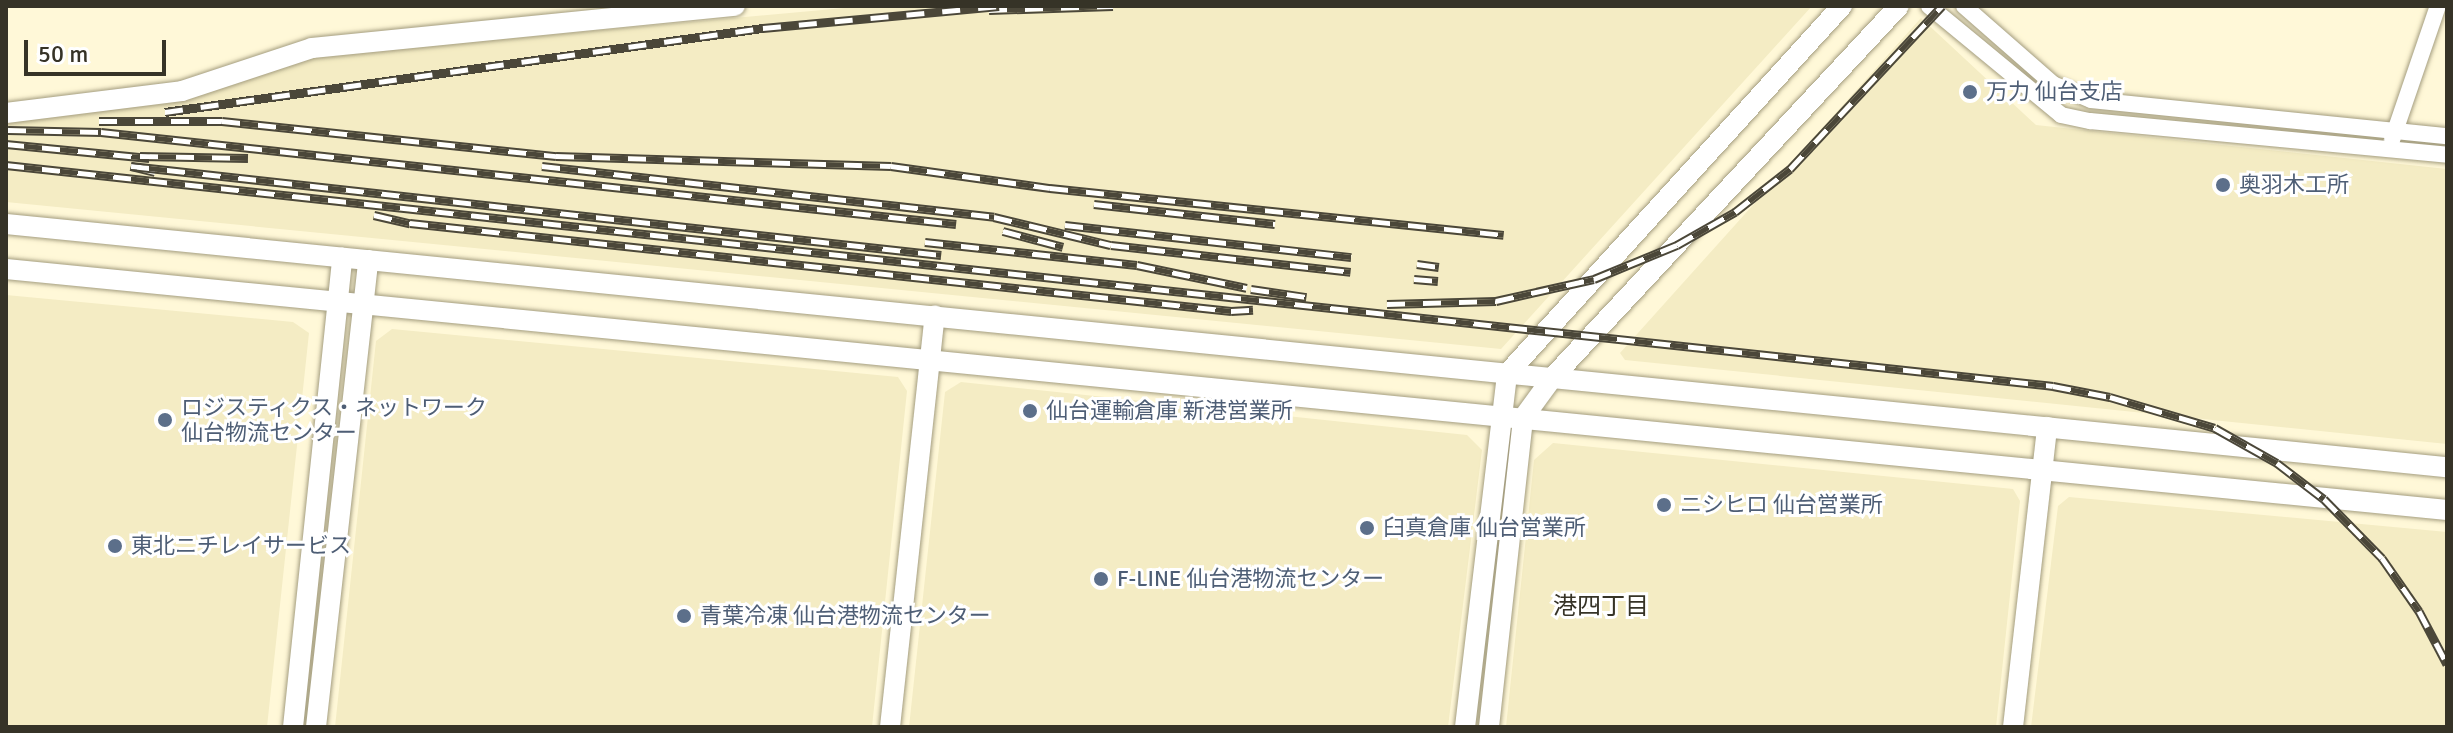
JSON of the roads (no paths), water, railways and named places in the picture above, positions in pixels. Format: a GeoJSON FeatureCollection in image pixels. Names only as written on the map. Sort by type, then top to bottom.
{"type":"FeatureCollection","features":[{"type":"Feature","properties":{"kind":"street"},"geometry":{"type":"LineString","coordinates":[[6,113],[182,91],[312,48],[735,6]]}},
{"type":"Feature","properties":{"kind":"street"},"geometry":{"type":"LineString","coordinates":[[1465,727],[1507,374],[1842,6]]}},
{"type":"Feature","properties":{"kind":"street"},"geometry":{"type":"LineString","coordinates":[[1489,727],[1523,418],[1553,377],[1899,6]]}},
{"type":"Feature","properties":{"kind":"street"},"geometry":{"type":"LineString","coordinates":[[1929,6],[2061,115],[2090,121],[2447,155]]}},
{"type":"Feature","properties":{"kind":"street"},"geometry":{"type":"LineString","coordinates":[[1964,6],[2053,84],[2070,94],[2091,100],[2447,136]]}},
{"type":"Feature","properties":{"kind":"street"},"geometry":{"type":"LineString","coordinates":[[2388,149],[2438,6]]}},
{"type":"Feature","properties":{"kind":"street"},"geometry":{"type":"LineString","coordinates":[[6,224],[2447,467]]}},
{"type":"Feature","properties":{"kind":"street"},"geometry":{"type":"LineString","coordinates":[[293,727],[342,258]]}},
{"type":"Feature","properties":{"kind":"street"},"geometry":{"type":"LineString","coordinates":[[316,727],[368,260]]}},
{"type":"Feature","properties":{"kind":"street"},"geometry":{"type":"LineString","coordinates":[[6,269],[2447,510]]}},
{"type":"Feature","properties":{"kind":"street"},"geometry":{"type":"LineString","coordinates":[[890,727],[935,315]]}},
{"type":"Feature","properties":{"kind":"street"},"geometry":{"type":"LineString","coordinates":[[2013,727],[2047,427]]}},
{"type":"Feature","properties":{"kind":"railway"},"geometry":{"type":"LineString","coordinates":[[165,112],[763,28],[999,6]]}},
{"type":"Feature","properties":{"kind":"railway"},"geometry":{"type":"LineString","coordinates":[[989,10],[1113,6]]}},
{"type":"Feature","properties":{"kind":"railway"},"geometry":{"type":"LineString","coordinates":[[1387,304],[1496,301],[1594,279],[1677,245],[1735,212],[1790,169],[1942,6]]}},
{"type":"Feature","properties":{"kind":"railway"},"geometry":{"type":"LineString","coordinates":[[99,121],[222,121],[556,156],[891,166],[1050,188],[1504,235]]}},
{"type":"Feature","properties":{"kind":"railway"},"geometry":{"type":"LineString","coordinates":[[8,130],[101,132],[956,224]]}},
{"type":"Feature","properties":{"kind":"railway"},"geometry":{"type":"LineString","coordinates":[[6,144],[149,158]]}},
{"type":"Feature","properties":{"kind":"railway"},"geometry":{"type":"LineString","coordinates":[[140,156],[248,158]]}},
{"type":"Feature","properties":{"kind":"railway"},"geometry":{"type":"LineString","coordinates":[[6,165],[2053,386],[2110,397],[2215,428],[2277,463],[2324,499],[2382,558],[2419,611],[2447,664]]}},
{"type":"Feature","properties":{"kind":"railway"},"geometry":{"type":"LineString","coordinates":[[155,172],[131,166],[941,255]]}},
{"type":"Feature","properties":{"kind":"railway"},"geometry":{"type":"LineString","coordinates":[[542,166],[994,217],[1111,245],[1350,272]]}},
{"type":"Feature","properties":{"kind":"railway"},"geometry":{"type":"LineString","coordinates":[[1094,204],[1275,224]]}},
{"type":"Feature","properties":{"kind":"railway"},"geometry":{"type":"LineString","coordinates":[[374,215],[410,223],[1231,311],[1253,310]]}},
{"type":"Feature","properties":{"kind":"railway"},"geometry":{"type":"LineString","coordinates":[[1065,225],[1351,257]]}},
{"type":"Feature","properties":{"kind":"railway"},"geometry":{"type":"LineString","coordinates":[[1003,231],[1063,247]]}},
{"type":"Feature","properties":{"kind":"railway"},"geometry":{"type":"LineString","coordinates":[[925,242],[1137,265],[1247,288]]}},
{"type":"Feature","properties":{"kind":"railway"},"geometry":{"type":"LineString","coordinates":[[1417,264],[1439,267]]}},
{"type":"Feature","properties":{"kind":"railway"},"geometry":{"type":"LineString","coordinates":[[1414,279],[1438,281]]}},
{"type":"Feature","properties":{"kind":"railway"},"geometry":{"type":"LineString","coordinates":[[1251,289],[1306,297]]}},
{"type":"Feature","properties":{"kind":"place","name":"万力 仙台支店"},"geometry":{"type":"Point","coordinates":[1970,92]}},
{"type":"Feature","properties":{"kind":"place","name":"奥羽木工所"},"geometry":{"type":"Point","coordinates":[2223,185]}},
{"type":"Feature","properties":{"kind":"place","name":"仙台運輸倉庫 新港営業所"},"geometry":{"type":"Point","coordinates":[1030,411]}},
{"type":"Feature","properties":{"kind":"place","name":"ロジスティクス・ネットワーク 仙台物流センター"},"geometry":{"type":"Point","coordinates":[165,420]}},
{"type":"Feature","properties":{"kind":"place","name":"ニシヒロ 仙台営業所"},"geometry":{"type":"Point","coordinates":[1664,505]}},
{"type":"Feature","properties":{"kind":"place","name":"臼真倉庫 仙台営業所"},"geometry":{"type":"Point","coordinates":[1367,528]}},
{"type":"Feature","properties":{"kind":"place","name":"東北ニチレイサービス"},"geometry":{"type":"Point","coordinates":[115,546]}},
{"type":"Feature","properties":{"kind":"place","name":"F-LINE 仙台港物流センター"},"geometry":{"type":"Point","coordinates":[1101,579]}},
{"type":"Feature","properties":{"kind":"place","name":"青葉冷凍 仙台港物流センター"},"geometry":{"type":"Point","coordinates":[684,616]}},
{"type":"Feature","properties":{"kind":"district","name":"港四丁目"},"geometry":{"type":"Point","coordinates":[1601,607]}}]}
